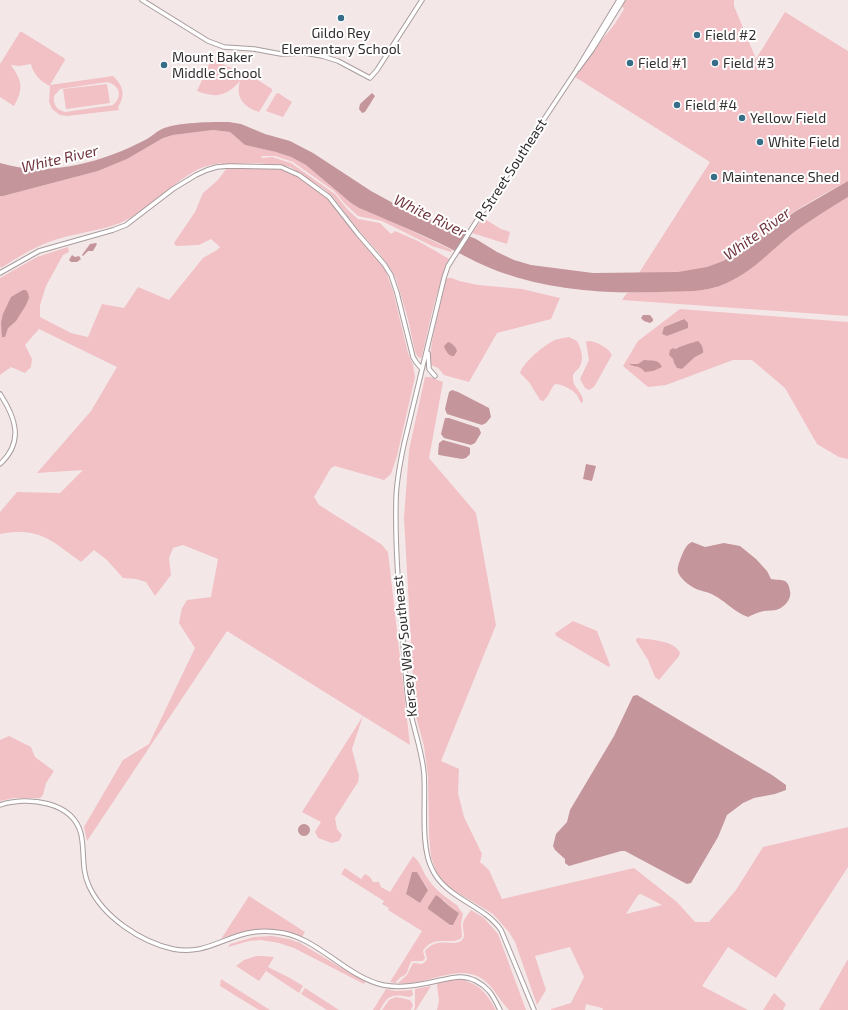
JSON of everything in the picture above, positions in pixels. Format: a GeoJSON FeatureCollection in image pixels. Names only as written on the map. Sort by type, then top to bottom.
{"type":"FeatureCollection","features":[{"type":"Feature","properties":{"kind":"street"},"geometry":{"type":"LineString","coordinates":[[142,0],[217,45],[266,50],[281,54],[306,54],[322,56],[338,61],[370,78],[377,70],[422,0]]}},
{"type":"Feature","properties":{"kind":"street","name":"R Street Southeast"},"geometry":{"type":"LineString","coordinates":[[447,270],[472,229],[576,71],[619,0]]}},
{"type":"Feature","properties":{"kind":"street","name":"R Street Southeast"},"geometry":{"type":"LineString","coordinates":[[576,71],[592,50],[623,0]]}},
{"type":"Feature","properties":{"kind":"street"},"geometry":{"type":"LineString","coordinates":[[0,273],[39,251],[126,225],[173,189],[207,170],[229,166],[281,167],[300,175],[329,197],[384,264],[391,275],[397,293],[413,356],[422,369]]}},
{"type":"Feature","properties":{"kind":"street","name":"Kersey Way Southeast"},"geometry":{"type":"LineString","coordinates":[[447,270],[404,444],[396,500],[396,550],[408,698],[424,773],[426,846],[432,871],[444,886],[453,894],[484,912],[498,926],[503,934],[534,1010]]}},
{"type":"Feature","properties":{"kind":"street"},"geometry":{"type":"LineString","coordinates":[[428,347],[428,365],[429,369],[435,376]]}},
{"type":"Feature","properties":{"kind":"street"},"geometry":{"type":"LineString","coordinates":[[0,394],[15,424],[15,432],[13,446],[8,455],[0,464]]}},
{"type":"Feature","properties":{"kind":"street"},"geometry":{"type":"LineString","coordinates":[[0,805],[12,802],[45,802],[54,805],[69,815],[81,833],[84,869],[88,884],[101,906],[115,919],[160,946],[175,950],[199,950],[247,933],[278,932],[299,938],[362,977],[383,985],[411,986],[459,976],[473,979],[489,991],[500,1010]]}},
{"type":"Feature","properties":{"kind":"shaded area"},"geometry":{"type":"Polygon","coordinates":[[[625,0],[734,0],[734,6],[756,59],[785,12],[848,51],[848,181],[803,206],[744,248],[717,264],[682,272],[639,273],[710,162],[575,77],[617,20],[624,9],[622,6],[625,0]]]}},
{"type":"Feature","properties":{"kind":"shaded area"},"geometry":{"type":"Polygon","coordinates":[[[20,32],[22,32],[64,58],[65,60],[50,85],[113,76],[119,83],[123,94],[118,107],[119,110],[67,116],[60,115],[52,109],[49,102],[50,86],[38,77],[31,64],[19,66],[11,65],[18,76],[20,85],[19,94],[14,106],[0,97],[0,64],[20,32]],[[107,82],[60,89],[54,96],[55,104],[60,110],[65,112],[113,105],[118,98],[119,92],[115,86],[107,82]]]}},
{"type":"Feature","properties":{"kind":"shaded area"},"geometry":{"type":"Polygon","coordinates":[[[213,59],[243,74],[245,72],[272,89],[259,112],[249,107],[242,101],[239,92],[240,81],[230,90],[220,95],[209,95],[197,91],[211,60],[213,59]]]}},
{"type":"Feature","properties":{"kind":"shaded area"},"geometry":{"type":"Polygon","coordinates":[[[107,84],[110,103],[66,109],[63,89],[107,84]]]}},
{"type":"Feature","properties":{"kind":"shaded area"},"geometry":{"type":"Polygon","coordinates":[[[278,93],[292,102],[283,117],[266,111],[278,93]]]}},
{"type":"Feature","properties":{"kind":"shaded area"},"geometry":{"type":"Polygon","coordinates":[[[372,93],[375,96],[365,112],[362,113],[359,109],[360,104],[372,93]]]}},
{"type":"Feature","properties":{"kind":"shaded area","name":"White River"},"geometry":{"type":"Polygon","coordinates":[[[229,122],[241,124],[265,134],[290,141],[313,153],[371,191],[402,208],[476,239],[497,252],[514,260],[531,265],[593,273],[678,272],[707,267],[736,254],[796,211],[848,181],[848,197],[797,230],[746,272],[727,283],[702,290],[619,292],[578,290],[558,287],[519,278],[492,269],[428,238],[359,208],[306,165],[291,157],[276,152],[245,145],[230,132],[213,130],[173,135],[163,138],[127,159],[98,171],[0,196],[0,163],[37,169],[75,165],[113,155],[168,127],[195,123],[229,122]]]}},
{"type":"Feature","properties":{"kind":"shaded area"},"geometry":{"type":"Polygon","coordinates":[[[213,130],[230,132],[245,145],[291,157],[306,165],[359,208],[391,221],[452,250],[451,252],[432,246],[382,221],[358,216],[334,191],[293,162],[275,156],[262,156],[261,158],[272,157],[291,163],[335,194],[348,210],[358,219],[380,223],[391,234],[395,231],[418,241],[451,260],[445,271],[437,295],[421,358],[418,357],[415,352],[408,319],[396,279],[392,271],[332,196],[324,189],[290,167],[259,163],[221,163],[198,169],[130,218],[120,223],[67,236],[43,244],[1,268],[0,196],[98,171],[127,159],[163,138],[173,135],[213,130]]]}},
{"type":"Feature","properties":{"kind":"shaded area"},"geometry":{"type":"Polygon","coordinates":[[[266,168],[286,170],[305,181],[327,198],[385,269],[393,291],[408,353],[413,365],[415,377],[397,456],[391,474],[384,480],[335,466],[331,468],[314,497],[319,505],[381,544],[388,552],[410,745],[227,631],[87,841],[84,827],[123,760],[149,744],[195,648],[179,623],[182,608],[187,600],[211,597],[218,559],[183,545],[173,548],[169,558],[171,575],[155,596],[146,582],[136,579],[123,578],[107,560],[94,550],[81,562],[61,547],[44,537],[25,532],[0,534],[0,512],[17,492],[60,493],[83,470],[37,473],[91,411],[117,367],[39,329],[25,345],[32,359],[31,367],[25,373],[11,367],[0,375],[0,278],[37,257],[68,247],[69,252],[63,255],[46,286],[40,305],[40,317],[71,333],[88,337],[102,304],[124,308],[138,287],[169,300],[203,258],[220,247],[211,239],[199,245],[176,246],[174,243],[195,212],[203,193],[218,180],[226,169],[266,168]]]}},
{"type":"Feature","properties":{"kind":"shaded area"},"geometry":{"type":"Polygon","coordinates":[[[848,197],[848,316],[622,300],[627,293],[701,290],[714,288],[725,284],[737,278],[797,230],[824,211],[848,197]]]}},
{"type":"Feature","properties":{"kind":"shaded area"},"geometry":{"type":"Polygon","coordinates":[[[483,218],[501,229],[510,232],[507,244],[472,233],[483,218]]]}},
{"type":"Feature","properties":{"kind":"shaded area"},"geometry":{"type":"Polygon","coordinates":[[[90,244],[97,244],[93,251],[88,251],[83,256],[82,255],[90,244]]]}},
{"type":"Feature","properties":{"kind":"shaded area"},"geometry":{"type":"Polygon","coordinates":[[[72,255],[75,257],[79,256],[81,259],[77,262],[71,262],[69,260],[72,255]]]}},
{"type":"Feature","properties":{"kind":"shaded area"},"geometry":{"type":"Polygon","coordinates":[[[446,278],[452,278],[478,285],[522,289],[560,298],[551,319],[497,333],[469,382],[444,375],[438,368],[431,365],[430,357],[432,341],[446,278]]]}},
{"type":"Feature","properties":{"kind":"shaded area"},"geometry":{"type":"Polygon","coordinates":[[[23,290],[26,290],[29,298],[26,305],[16,321],[8,328],[5,337],[2,337],[1,323],[3,314],[11,297],[23,290]]]}},
{"type":"Feature","properties":{"kind":"shaded area"},"geometry":{"type":"Polygon","coordinates":[[[680,309],[848,322],[848,459],[839,457],[817,444],[785,388],[752,360],[733,360],[666,385],[648,387],[623,366],[638,341],[680,309]],[[683,319],[664,327],[662,334],[667,336],[688,328],[683,319]],[[695,342],[676,349],[673,348],[669,355],[673,359],[677,368],[682,369],[695,357],[703,353],[700,343],[695,342]]]}},
{"type":"Feature","properties":{"kind":"shaded area"},"geometry":{"type":"Polygon","coordinates":[[[643,315],[650,315],[653,321],[650,323],[644,321],[641,318],[643,315]]]}},
{"type":"Feature","properties":{"kind":"shaded area"},"geometry":{"type":"Polygon","coordinates":[[[684,319],[688,323],[688,328],[667,336],[662,334],[664,327],[684,319]]]}},
{"type":"Feature","properties":{"kind":"shaded area"},"geometry":{"type":"Polygon","coordinates":[[[569,337],[577,341],[582,354],[581,365],[574,373],[573,382],[582,396],[583,402],[581,403],[577,395],[572,390],[557,384],[555,384],[543,401],[540,400],[529,382],[520,373],[524,365],[547,344],[555,340],[569,337]]]}},
{"type":"Feature","properties":{"kind":"shaded area"},"geometry":{"type":"Polygon","coordinates":[[[588,341],[602,345],[612,355],[594,387],[589,390],[585,388],[580,379],[589,360],[586,342],[588,341]]]}},
{"type":"Feature","properties":{"kind":"shaded area"},"geometry":{"type":"Polygon","coordinates":[[[698,341],[702,346],[703,353],[695,357],[682,369],[677,368],[673,359],[669,355],[670,350],[698,341]]]}},
{"type":"Feature","properties":{"kind":"shaded area"},"geometry":{"type":"Polygon","coordinates":[[[448,342],[455,347],[457,351],[454,356],[446,351],[444,346],[448,342]]]}},
{"type":"Feature","properties":{"kind":"shaded area"},"geometry":{"type":"Polygon","coordinates":[[[644,360],[657,362],[661,364],[662,367],[653,371],[645,372],[638,367],[629,364],[638,364],[644,360]]]}},
{"type":"Feature","properties":{"kind":"shaded area"},"geometry":{"type":"Polygon","coordinates":[[[425,377],[430,377],[443,382],[429,458],[476,513],[496,625],[441,761],[459,769],[458,793],[464,817],[482,854],[480,862],[489,870],[502,899],[634,868],[677,902],[695,922],[709,922],[736,890],[763,847],[848,827],[848,867],[776,978],[728,947],[702,986],[748,1010],[603,1010],[602,1008],[586,1004],[585,1010],[551,1010],[571,1003],[584,977],[570,947],[535,956],[546,990],[537,1005],[515,942],[509,932],[493,914],[450,888],[438,876],[431,857],[428,776],[424,746],[415,713],[404,518],[409,450],[425,377]],[[641,894],[638,895],[626,914],[662,905],[641,894]]]}},
{"type":"Feature","properties":{"kind":"shaded area"},"geometry":{"type":"Polygon","coordinates":[[[452,390],[489,408],[491,417],[482,425],[447,414],[445,409],[449,392],[452,390]]]}},
{"type":"Feature","properties":{"kind":"shaded area"},"geometry":{"type":"Polygon","coordinates":[[[445,418],[479,428],[481,433],[475,443],[471,445],[444,438],[441,434],[445,418]]]}},
{"type":"Feature","properties":{"kind":"shaded area"},"geometry":{"type":"Polygon","coordinates":[[[443,440],[470,448],[470,454],[466,458],[462,459],[439,455],[439,443],[443,440]]]}},
{"type":"Feature","properties":{"kind":"shaded area"},"geometry":{"type":"Polygon","coordinates":[[[586,464],[596,466],[592,481],[583,479],[586,464]]]}},
{"type":"Feature","properties":{"kind":"shaded area"},"geometry":{"type":"Polygon","coordinates":[[[692,542],[705,547],[724,543],[740,546],[756,559],[767,571],[771,579],[784,580],[788,584],[790,594],[789,600],[779,609],[762,611],[748,617],[721,599],[693,587],[679,575],[678,570],[684,550],[692,542]]]}},
{"type":"Feature","properties":{"kind":"shaded area"},"geometry":{"type":"Polygon","coordinates":[[[573,621],[597,631],[610,665],[609,667],[556,636],[555,633],[573,621]]]}},
{"type":"Feature","properties":{"kind":"shaded area"},"geometry":{"type":"Polygon","coordinates":[[[638,638],[668,643],[673,645],[680,653],[659,680],[655,677],[648,660],[636,641],[638,638]]]}},
{"type":"Feature","properties":{"kind":"shaded area"},"geometry":{"type":"Polygon","coordinates":[[[637,695],[772,775],[786,785],[786,790],[775,794],[754,798],[743,803],[727,815],[718,837],[691,883],[687,884],[625,851],[569,866],[565,863],[565,859],[555,850],[553,846],[556,834],[567,822],[570,810],[614,736],[633,696],[637,695]]]}},
{"type":"Feature","properties":{"kind":"shaded area"},"geometry":{"type":"Polygon","coordinates":[[[363,716],[352,749],[359,776],[358,782],[335,818],[337,829],[342,835],[339,841],[332,843],[318,838],[315,832],[321,822],[302,812],[363,716]]]}},
{"type":"Feature","properties":{"kind":"shaded area"},"geometry":{"type":"Polygon","coordinates":[[[9,736],[31,747],[35,757],[54,771],[46,783],[43,795],[40,798],[14,798],[0,801],[0,740],[9,736]]]}},
{"type":"Feature","properties":{"kind":"shaded area"},"geometry":{"type":"Polygon","coordinates":[[[304,824],[308,826],[310,830],[308,834],[304,836],[300,834],[298,830],[300,826],[304,824]]]}},
{"type":"Feature","properties":{"kind":"shaded area"},"geometry":{"type":"Polygon","coordinates":[[[413,856],[418,861],[431,883],[442,894],[458,906],[463,914],[461,923],[462,937],[454,941],[437,941],[427,946],[423,951],[425,958],[423,961],[412,961],[406,974],[396,983],[390,982],[422,931],[388,910],[389,908],[382,904],[384,901],[341,874],[345,868],[361,879],[365,874],[370,877],[373,882],[379,882],[381,887],[390,892],[413,856]],[[412,872],[406,894],[420,903],[428,889],[417,872],[412,872]],[[444,900],[428,909],[451,926],[459,913],[453,910],[444,900]]]}},
{"type":"Feature","properties":{"kind":"shaded area"},"geometry":{"type":"Polygon","coordinates":[[[412,872],[417,872],[428,890],[420,903],[406,894],[412,872]]]}},
{"type":"Feature","properties":{"kind":"shaded area"},"geometry":{"type":"Polygon","coordinates":[[[436,895],[459,913],[453,925],[450,925],[428,909],[436,895]]]}},
{"type":"Feature","properties":{"kind":"shaded area"},"geometry":{"type":"Polygon","coordinates":[[[249,896],[305,932],[302,937],[291,933],[261,929],[242,932],[221,939],[249,896]]]}},
{"type":"Feature","properties":{"kind":"shaded area"},"geometry":{"type":"Polygon","coordinates":[[[471,910],[484,918],[498,934],[526,1010],[509,1010],[489,984],[475,975],[465,973],[453,974],[419,982],[398,983],[407,975],[413,963],[422,964],[425,962],[427,959],[425,951],[430,947],[440,943],[457,943],[463,939],[463,923],[471,910]]]}},
{"type":"Feature","properties":{"kind":"shaded area"},"geometry":{"type":"Polygon","coordinates":[[[272,936],[289,939],[300,943],[365,982],[364,984],[294,948],[279,943],[261,940],[249,941],[228,947],[230,944],[254,937],[272,936]]]}},
{"type":"Feature","properties":{"kind":"shaded area"},"geometry":{"type":"Polygon","coordinates":[[[256,956],[274,957],[268,967],[303,986],[299,993],[266,971],[259,981],[236,966],[244,960],[256,956]]]}},
{"type":"Feature","properties":{"kind":"shaded area"},"geometry":{"type":"Polygon","coordinates":[[[848,959],[848,1010],[819,1010],[848,959]]]}},
{"type":"Feature","properties":{"kind":"shaded area"},"geometry":{"type":"Polygon","coordinates":[[[221,979],[270,1010],[259,1010],[220,986],[221,979]]]}},
{"type":"Feature","properties":{"kind":"shaded area"},"geometry":{"type":"Polygon","coordinates":[[[457,979],[466,979],[466,981],[481,989],[496,1010],[437,1010],[439,1001],[438,983],[457,979]]]}},
{"type":"Feature","properties":{"kind":"shaded area"},"geometry":{"type":"Polygon","coordinates":[[[431,986],[416,1010],[414,1010],[415,989],[431,986]]]}},
{"type":"Feature","properties":{"kind":"shaded area"},"geometry":{"type":"Polygon","coordinates":[[[305,988],[339,1010],[327,1010],[301,994],[305,988]]]}},
{"type":"Feature","properties":{"kind":"shaded area"},"geometry":{"type":"Polygon","coordinates":[[[386,989],[396,991],[412,990],[413,995],[410,997],[392,996],[386,1001],[380,1010],[373,1010],[386,989]]]}},
{"type":"Feature","properties":{"kind":"shaded area"},"geometry":{"type":"Polygon","coordinates":[[[774,993],[786,1004],[783,1010],[763,1010],[774,993]]]}},
{"type":"Feature","properties":{"kind":"shaded area"},"geometry":{"type":"Polygon","coordinates":[[[396,997],[410,1000],[413,1005],[411,1010],[382,1010],[389,1000],[396,997]]]}},
{"type":"Feature","properties":{"kind":"place","name":"Gildo Rey Elementary School"},"geometry":{"type":"Point","coordinates":[341,18]}},
{"type":"Feature","properties":{"kind":"place","name":"Field #2"},"geometry":{"type":"Point","coordinates":[697,35]}},
{"type":"Feature","properties":{"kind":"place","name":"Field #1"},"geometry":{"type":"Point","coordinates":[630,63]}},
{"type":"Feature","properties":{"kind":"place","name":"Field #3"},"geometry":{"type":"Point","coordinates":[715,63]}},
{"type":"Feature","properties":{"kind":"place","name":"Mount Baker Middle School"},"geometry":{"type":"Point","coordinates":[164,65]}},
{"type":"Feature","properties":{"kind":"place","name":"Field #4"},"geometry":{"type":"Point","coordinates":[677,105]}},
{"type":"Feature","properties":{"kind":"place","name":"Yellow Field"},"geometry":{"type":"Point","coordinates":[742,118]}},
{"type":"Feature","properties":{"kind":"place","name":"White Field"},"geometry":{"type":"Point","coordinates":[760,142]}},
{"type":"Feature","properties":{"kind":"place","name":"Maintenance Shed"},"geometry":{"type":"Point","coordinates":[714,177]}}]}
